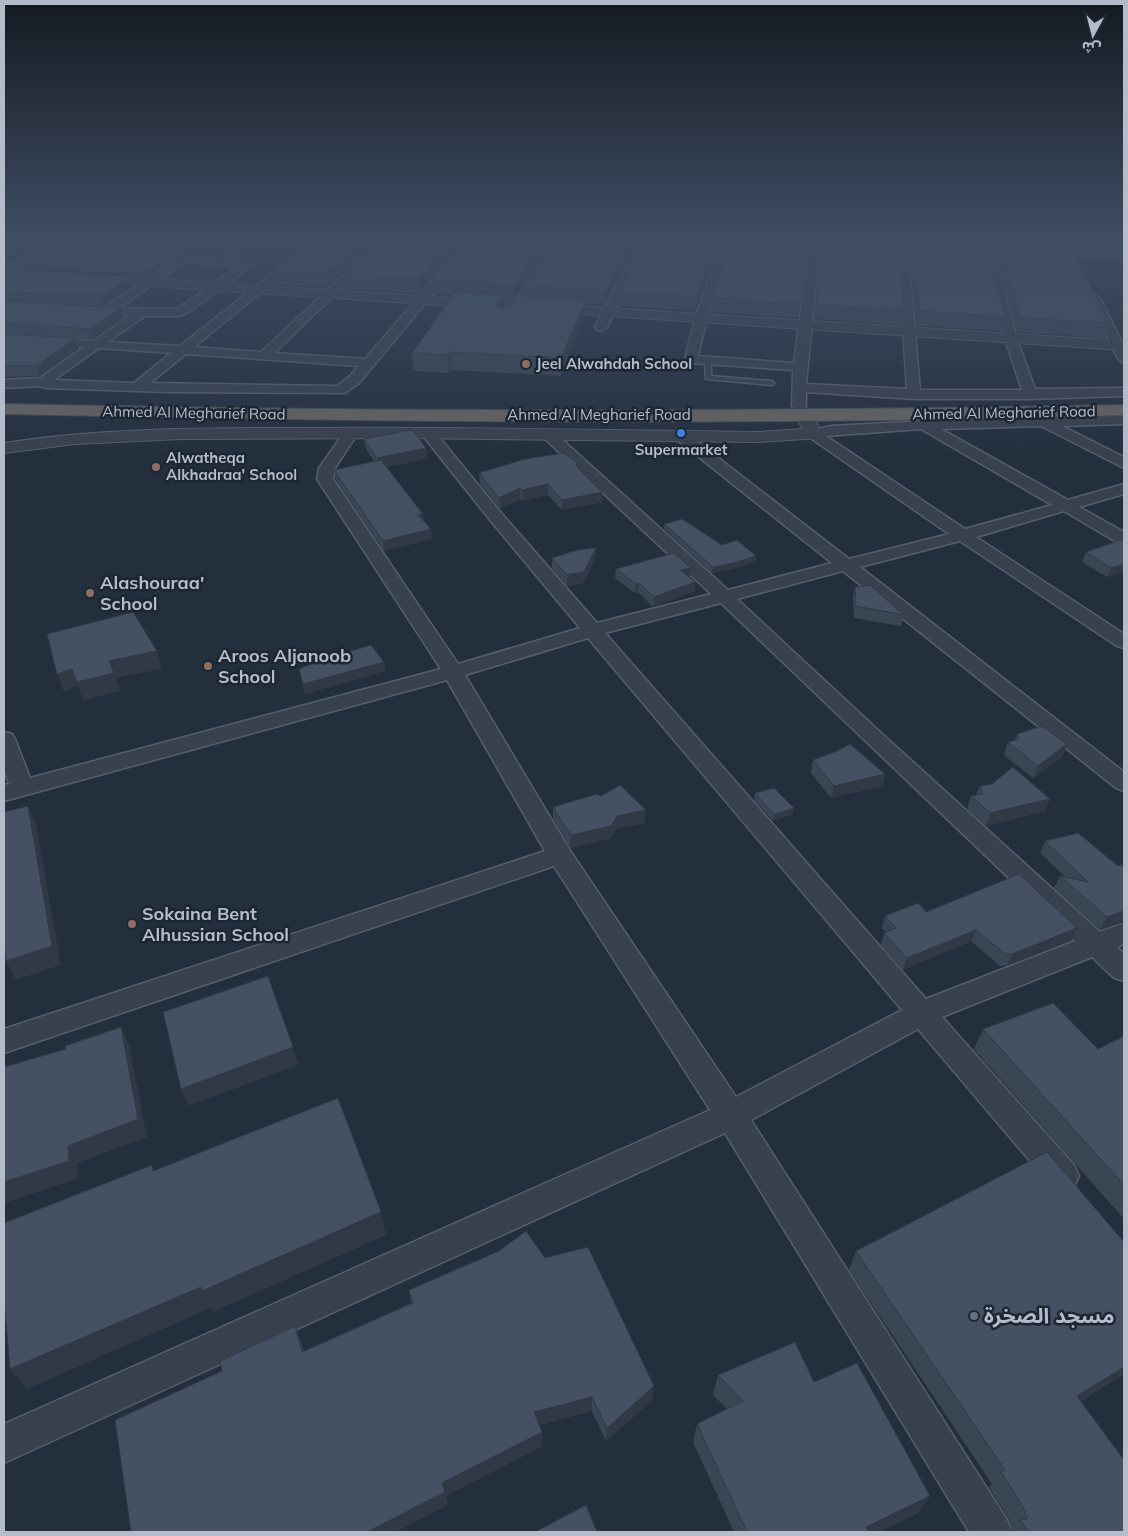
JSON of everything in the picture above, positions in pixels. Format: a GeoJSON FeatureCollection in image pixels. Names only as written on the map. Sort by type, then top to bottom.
{"type":"FeatureCollection","features":[{"type":"Feature","properties":{"kind":"highway"},"geometry":{"type":"LineString","coordinates":[[4,394],[232,408]]}},
{"type":"Feature","properties":{"kind":"highway","name":"Ahmed Al Megharief Road"},"geometry":{"type":"LineString","coordinates":[[802,411],[1124,403]]}},
{"type":"Feature","properties":{"kind":"highway","name":"Ahmed Al Megharief Road"},"geometry":{"type":"LineString","coordinates":[[5,413],[77,407],[802,411],[1124,410]]}},
{"type":"Feature","properties":{"kind":"highway"},"geometry":{"type":"LineString","coordinates":[[5,413],[148,418],[232,408]]}},
{"type":"Feature","properties":{"kind":"street"},"geometry":{"type":"LineString","coordinates":[[130,313],[180,313]]}},
{"type":"Feature","properties":{"kind":"street"},"geometry":{"type":"LineString","coordinates":[[43,382],[141,313]]}},
{"type":"Feature","properties":{"kind":"street"},"geometry":{"type":"LineString","coordinates":[[137,388],[230,313]]}},
{"type":"Feature","properties":{"kind":"street"},"geometry":{"type":"LineString","coordinates":[[264,356],[309,313]]}},
{"type":"Feature","properties":{"kind":"street"},"geometry":{"type":"LineString","coordinates":[[4,384],[43,382],[44,384],[137,388],[340,390],[348,386],[411,313]]}},
{"type":"Feature","properties":{"kind":"street"},"geometry":{"type":"LineString","coordinates":[[505,321],[511,313]]}},
{"type":"Feature","properties":{"kind":"street"},"geometry":{"type":"LineString","coordinates":[[601,327],[609,313]]}},
{"type":"Feature","properties":{"kind":"street"},"geometry":{"type":"LineString","coordinates":[[619,313],[1121,346]]}},
{"type":"Feature","properties":{"kind":"street"},"geometry":{"type":"LineString","coordinates":[[702,313],[691,357],[697,360],[800,367]]}},
{"type":"Feature","properties":{"kind":"street"},"geometry":{"type":"LineString","coordinates":[[806,313],[799,388],[802,411],[814,434],[876,478],[1124,642]]}},
{"type":"Feature","properties":{"kind":"street"},"geometry":{"type":"LineString","coordinates":[[907,313],[914,395]]}},
{"type":"Feature","properties":{"kind":"street"},"geometry":{"type":"LineString","coordinates":[[1004,313],[1030,395]]}},
{"type":"Feature","properties":{"kind":"street"},"geometry":{"type":"LineString","coordinates":[[1103,313],[1121,346],[1124,359]]}},
{"type":"Feature","properties":{"kind":"street"},"geometry":{"type":"LineString","coordinates":[[4,347],[10,339],[368,363]]}},
{"type":"Feature","properties":{"kind":"street"},"geometry":{"type":"LineString","coordinates":[[799,388],[914,395],[1030,395],[1124,392]]}},
{"type":"Feature","properties":{"kind":"street"},"geometry":{"type":"LineString","coordinates":[[4,448],[45,441],[100,437],[351,433],[760,437],[814,434],[831,430],[924,425],[1124,420]]}},
{"type":"Feature","properties":{"kind":"street"},"geometry":{"type":"LineString","coordinates":[[1041,422],[1124,463]]}},
{"type":"Feature","properties":{"kind":"street"},"geometry":{"type":"LineString","coordinates":[[924,425],[1124,539]]}},
{"type":"Feature","properties":{"kind":"street"},"geometry":{"type":"LineString","coordinates":[[351,433],[328,468],[325,479],[453,672],[560,855],[731,1115],[984,1529]]}},
{"type":"Feature","properties":{"kind":"street"},"geometry":{"type":"LineString","coordinates":[[429,434],[496,517],[813,888],[923,1012],[1079,1194]]}},
{"type":"Feature","properties":{"kind":"street"},"geometry":{"type":"LineString","coordinates":[[549,435],[724,596],[872,737],[1111,939],[1124,970]]}},
{"type":"Feature","properties":{"kind":"street"},"geometry":{"type":"LineString","coordinates":[[681,436],[1124,783]]}},
{"type":"Feature","properties":{"kind":"street"},"geometry":{"type":"LineString","coordinates":[[4,739],[13,790],[453,672],[593,630],[964,535],[1124,489]]}},
{"type":"Feature","properties":{"kind":"street"},"geometry":{"type":"LineString","coordinates":[[4,1041],[560,855]]}},
{"type":"Feature","properties":{"kind":"street"},"geometry":{"type":"LineString","coordinates":[[4,1444],[731,1115],[923,1012],[1111,939]]}},
{"type":"Feature","properties":{"kind":"lane"},"geometry":{"type":"LineString","coordinates":[[708,361],[708,378],[771,382]]}},
{"type":"Feature","properties":{"kind":"building"},"geometry":{"type":"Polygon","coordinates":[[[4,313],[114,313],[90,329],[4,323],[4,313]]]}},
{"type":"Feature","properties":{"kind":"building"},"geometry":{"type":"Polygon","coordinates":[[[440,313],[581,313],[561,358],[450,352],[448,355],[412,353],[440,313]]]}},
{"type":"Feature","properties":{"kind":"building"},"geometry":{"type":"Polygon","coordinates":[[[943,313],[1004,313],[1005,317],[943,313]]]}},
{"type":"Feature","properties":{"kind":"building"},"geometry":{"type":"Polygon","coordinates":[[[1019,313],[1104,313],[1109,323],[1021,318],[1019,313]]]}},
{"type":"Feature","properties":{"kind":"building"},"geometry":{"type":"Polygon","coordinates":[[[4,334],[76,338],[36,366],[4,366],[4,334]]]}},
{"type":"Feature","properties":{"kind":"building"},"geometry":{"type":"Polygon","coordinates":[[[413,430],[426,448],[377,458],[364,439],[413,430]]]}},
{"type":"Feature","properties":{"kind":"building"},"geometry":{"type":"Polygon","coordinates":[[[564,453],[577,462],[576,466],[602,492],[562,500],[548,484],[522,490],[520,488],[499,498],[479,473],[525,459],[564,453]]]}},
{"type":"Feature","properties":{"kind":"building"},"geometry":{"type":"Polygon","coordinates":[[[381,460],[423,514],[418,515],[431,529],[383,541],[334,470],[381,460]]]}},
{"type":"Feature","properties":{"kind":"building"},"geometry":{"type":"Polygon","coordinates":[[[682,519],[722,545],[737,540],[756,556],[713,567],[664,524],[682,519]]]}},
{"type":"Feature","properties":{"kind":"building"},"geometry":{"type":"Polygon","coordinates":[[[1124,539],[1124,564],[1111,568],[1086,552],[1124,539]]]}},
{"type":"Feature","properties":{"kind":"building"},"geometry":{"type":"Polygon","coordinates":[[[596,548],[584,572],[567,575],[552,558],[577,550],[596,548]]]}},
{"type":"Feature","properties":{"kind":"building"},"geometry":{"type":"Polygon","coordinates":[[[674,553],[691,568],[681,570],[695,582],[654,597],[639,583],[636,584],[616,569],[674,553]]]}},
{"type":"Feature","properties":{"kind":"building"},"geometry":{"type":"Polygon","coordinates":[[[870,585],[904,615],[856,606],[855,587],[870,585]]]}},
{"type":"Feature","properties":{"kind":"building"},"geometry":{"type":"Polygon","coordinates":[[[133,612],[157,651],[109,661],[114,673],[77,682],[72,669],[57,674],[47,634],[133,612]]]}},
{"type":"Feature","properties":{"kind":"building"},"geometry":{"type":"Polygon","coordinates":[[[371,645],[384,662],[303,684],[299,669],[311,664],[308,660],[340,652],[341,654],[371,645]]]}},
{"type":"Feature","properties":{"kind":"building"},"geometry":{"type":"Polygon","coordinates":[[[1042,726],[1067,744],[1038,766],[1008,742],[1019,739],[1017,734],[1042,726]]]}},
{"type":"Feature","properties":{"kind":"building"},"geometry":{"type":"Polygon","coordinates":[[[850,744],[885,774],[834,786],[813,760],[850,744]]]}},
{"type":"Feature","properties":{"kind":"building"},"geometry":{"type":"Polygon","coordinates":[[[1013,767],[1050,799],[990,813],[971,796],[983,794],[980,786],[992,784],[1013,767]]]}},
{"type":"Feature","properties":{"kind":"building"},"geometry":{"type":"Polygon","coordinates":[[[620,785],[646,810],[617,816],[611,826],[571,835],[553,807],[597,794],[601,796],[620,785]]]}},
{"type":"Feature","properties":{"kind":"building"},"geometry":{"type":"Polygon","coordinates":[[[774,788],[794,808],[774,815],[755,793],[774,788]]]}},
{"type":"Feature","properties":{"kind":"building"},"geometry":{"type":"Polygon","coordinates":[[[28,806],[52,946],[6,961],[4,944],[4,812],[28,806]]]}},
{"type":"Feature","properties":{"kind":"building"},"geometry":{"type":"Polygon","coordinates":[[[1078,833],[1118,866],[1124,867],[1124,911],[1107,917],[1060,876],[1088,882],[1045,841],[1078,833]]]}},
{"type":"Feature","properties":{"kind":"building"},"geometry":{"type":"Polygon","coordinates":[[[1019,874],[1077,928],[1012,954],[1005,954],[976,930],[907,958],[884,933],[896,928],[885,916],[918,903],[926,912],[1019,874]]]}},
{"type":"Feature","properties":{"kind":"building"},"geometry":{"type":"Polygon","coordinates":[[[268,976],[293,1047],[181,1089],[163,1012],[268,976]]]}},
{"type":"Feature","properties":{"kind":"building"},"geometry":{"type":"Polygon","coordinates":[[[1053,1003],[1098,1049],[1124,1036],[1124,1185],[983,1029],[1053,1003]]]}},
{"type":"Feature","properties":{"kind":"building"},"geometry":{"type":"Polygon","coordinates":[[[121,1027],[138,1119],[68,1146],[69,1161],[4,1182],[4,1067],[66,1049],[65,1046],[121,1027]]]}},
{"type":"Feature","properties":{"kind":"building"},"geometry":{"type":"Polygon","coordinates":[[[338,1098],[381,1212],[202,1291],[201,1287],[10,1369],[4,1300],[4,1223],[152,1165],[153,1171],[338,1098]]]}},
{"type":"Feature","properties":{"kind":"building"},"geometry":{"type":"Polygon","coordinates":[[[1047,1152],[1124,1242],[1124,1367],[1077,1396],[1124,1460],[1124,1532],[1029,1532],[1020,1520],[1027,1519],[1021,1503],[1001,1472],[1005,1470],[856,1251],[1047,1152]]]}},
{"type":"Feature","properties":{"kind":"building"},"geometry":{"type":"Polygon","coordinates":[[[526,1231],[545,1258],[588,1247],[654,1386],[607,1428],[592,1397],[534,1412],[542,1432],[442,1483],[445,1492],[367,1532],[131,1532],[115,1420],[222,1371],[220,1361],[295,1326],[302,1352],[413,1303],[409,1290],[499,1251],[526,1231]]]}},
{"type":"Feature","properties":{"kind":"building"},"geometry":{"type":"Polygon","coordinates":[[[795,1342],[814,1382],[857,1363],[930,1496],[866,1527],[869,1532],[747,1532],[697,1424],[743,1401],[718,1375],[795,1342]]]}},
{"type":"Feature","properties":{"kind":"building"},"geometry":{"type":"Polygon","coordinates":[[[586,1505],[597,1532],[535,1532],[586,1505]]]}},
{"type":"Feature","properties":{"kind":"place","name":"Jeel Alwahdah School"},"geometry":{"type":"Point","coordinates":[526,364]}},
{"type":"Feature","properties":{"kind":"place","name":"Supermarket"},"geometry":{"type":"Point","coordinates":[681,433]}},
{"type":"Feature","properties":{"kind":"place","name":"Alwatheqa Alkhadraa' School"},"geometry":{"type":"Point","coordinates":[156,467]}},
{"type":"Feature","properties":{"kind":"place","name":"Alashouraa' School"},"geometry":{"type":"Point","coordinates":[90,593]}},
{"type":"Feature","properties":{"kind":"place","name":"Aroos Aljanoob School"},"geometry":{"type":"Point","coordinates":[208,666]}},
{"type":"Feature","properties":{"kind":"place","name":"Sokaina Bent Alhussian School"},"geometry":{"type":"Point","coordinates":[132,924]}},
{"type":"Feature","properties":{"kind":"place","name":"مسجد الصخرة"},"geometry":{"type":"Point","coordinates":[974,1316]}}]}
